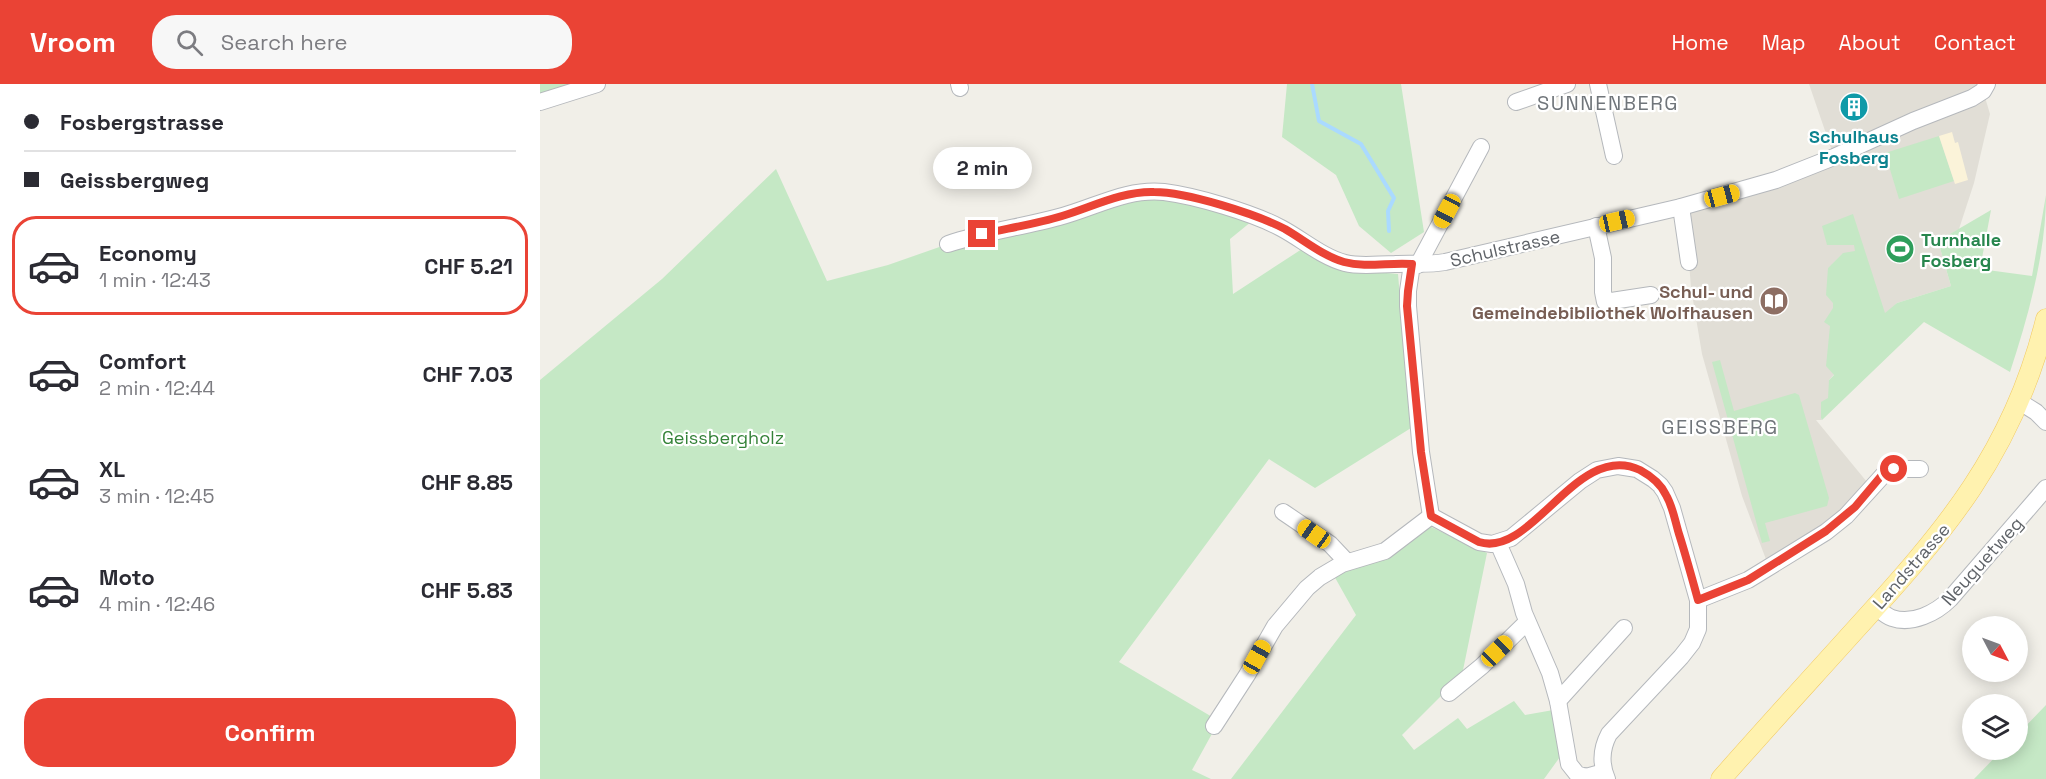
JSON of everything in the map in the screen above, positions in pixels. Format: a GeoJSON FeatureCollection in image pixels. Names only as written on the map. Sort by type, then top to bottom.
{"type":"FeatureCollection","features":[{"type":"Feature","properties":{"kind":"main road","name":"Landstrasse"},"geometry":{"type":"LineString","coordinates":[[1720,779],[1876,607],[1936,538],[1967,496],[1998,446],[2020,402],[2046,319]]}},
{"type":"Feature","properties":{"kind":"street"},"geometry":{"type":"LineString","coordinates":[[540,102],[597,84]]}},
{"type":"Feature","properties":{"kind":"street"},"geometry":{"type":"LineString","coordinates":[[1516,102],[1567,84]]}},
{"type":"Feature","properties":{"kind":"street"},"geometry":{"type":"LineString","coordinates":[[1598,84],[1614,156]]}},
{"type":"Feature","properties":{"kind":"street","name":"Schulstrasse"},"geometry":{"type":"LineString","coordinates":[[948,244],[976,235],[1062,216],[1125,195],[1153,192],[1192,198],[1264,220],[1332,258],[1345,262],[1362,265],[1415,264],[1462,259],[1681,207],[1787,176],[1979,95],[1987,84]]}},
{"type":"Feature","properties":{"kind":"street"},"geometry":{"type":"LineString","coordinates":[[1431,516],[1421,452],[1407,306],[1408,291],[1415,264],[1481,147]]}},
{"type":"Feature","properties":{"kind":"street"},"geometry":{"type":"LineString","coordinates":[[1681,207],[1689,262]]}},
{"type":"Feature","properties":{"kind":"street"},"geometry":{"type":"LineString","coordinates":[[1596,226],[1603,258],[1605,302],[1651,295]]}},
{"type":"Feature","properties":{"kind":"street"},"geometry":{"type":"LineString","coordinates":[[2020,402],[2036,412],[2046,422]]}},
{"type":"Feature","properties":{"kind":"street"},"geometry":{"type":"LineString","coordinates":[[1431,516],[1479,542],[1498,543],[1518,533],[1580,481],[1597,470],[1618,466],[1637,469],[1653,479],[1665,492],[1672,508],[1698,600],[1700,620],[1692,643],[1609,734],[1602,750],[1605,776],[1586,777],[1577,774],[1571,768],[1565,750],[1558,701],[1546,660],[1527,622],[1516,584],[1498,543]]}},
{"type":"Feature","properties":{"kind":"street"},"geometry":{"type":"LineString","coordinates":[[1698,600],[1748,580],[1826,531],[1851,511],[1884,473],[1892,470],[1920,469]]}},
{"type":"Feature","properties":{"kind":"street","name":"Neuguetweg"},"geometry":{"type":"LineString","coordinates":[[1876,607],[1892,618],[1905,620],[1927,615],[1941,607],[2046,489]]}},
{"type":"Feature","properties":{"kind":"street"},"geometry":{"type":"LineString","coordinates":[[1283,512],[1330,544],[1347,561]]}},
{"type":"Feature","properties":{"kind":"street"},"geometry":{"type":"LineString","coordinates":[[1214,726],[1271,633],[1288,609],[1314,581],[1347,561],[1385,551],[1431,516]]}},
{"type":"Feature","properties":{"kind":"street"},"geometry":{"type":"LineString","coordinates":[[1449,693],[1482,666],[1527,622]]}},
{"type":"Feature","properties":{"kind":"street"},"geometry":{"type":"LineString","coordinates":[[1558,701],[1624,628]]}},
{"type":"Feature","properties":{"kind":"shaded area"},"geometry":{"type":"Polygon","coordinates":[[[1809,84],[1981,84],[1990,114],[1974,183],[1959,229],[1938,241],[1951,286],[1897,303],[1829,380],[1829,398],[1822,420],[1816,420],[1867,482],[1851,502],[1828,521],[1767,562],[1742,496],[1702,354],[1682,212],[1834,157],[1809,84]]]}},
{"type":"Feature","properties":{"kind":"green space"},"geometry":{"type":"Polygon","coordinates":[[[540,84],[597,84],[540,102],[540,84]]]}},
{"type":"Feature","properties":{"kind":"green space"},"geometry":{"type":"Polygon","coordinates":[[[1287,84],[1401,84],[1424,232],[1391,253],[1359,226],[1336,175],[1282,137],[1287,84]]]}},
{"type":"Feature","properties":{"kind":"green space"},"geometry":{"type":"Polygon","coordinates":[[[1939,136],[1954,181],[1899,199],[1885,153],[1939,136]]]}},
{"type":"Feature","properties":{"kind":"green space","name":"Geissbergholz"},"geometry":{"type":"Polygon","coordinates":[[[776,169],[827,281],[888,265],[948,244],[1134,193],[1257,217],[1230,239],[1233,294],[1305,247],[1340,269],[1398,274],[1411,428],[1315,488],[1269,459],[1119,662],[1219,721],[1192,770],[1211,779],[540,779],[540,380],[662,279],[776,169]]]}},
{"type":"Feature","properties":{"kind":"green space"},"geometry":{"type":"Polygon","coordinates":[[[2046,195],[2039,262],[2029,307],[2010,372],[1924,322],[1822,420],[1821,402],[1828,398],[1829,380],[1834,375],[1826,366],[1830,326],[1824,322],[1833,308],[1833,303],[1826,295],[1828,268],[1843,253],[1855,251],[1854,245],[1827,245],[1822,226],[1853,214],[1885,313],[1897,303],[1951,286],[1938,241],[1991,210],[1980,269],[2032,276],[2046,195]]]}},
{"type":"Feature","properties":{"kind":"green space"},"geometry":{"type":"Polygon","coordinates":[[[1720,360],[1734,411],[1795,393],[1799,395],[1829,498],[1827,506],[1765,523],[1770,541],[1762,543],[1712,362],[1720,360]]]}},
{"type":"Feature","properties":{"kind":"green space"},"geometry":{"type":"Polygon","coordinates":[[[1429,526],[1487,553],[1462,675],[1402,735],[1414,750],[1458,718],[1467,729],[1514,701],[1525,715],[1559,709],[1565,750],[1544,779],[1231,779],[1356,615],[1333,574],[1429,526]]]}},
{"type":"Feature","properties":{"kind":"green space"},"geometry":{"type":"Polygon","coordinates":[[[2046,705],[2046,779],[1974,779],[1992,760],[2028,760],[2028,724],[2046,705]]]}},
{"type":"Feature","properties":{"kind":"sand"},"geometry":{"type":"Polygon","coordinates":[[[1952,132],[1955,143],[1958,142],[1968,180],[1955,184],[1939,136],[1952,132]]]}},
{"type":"Feature","properties":{"kind":"waterway"},"geometry":{"type":"LineString","coordinates":[[1312,84],[1319,121],[1361,144],[1394,198],[1388,211],[1389,231]]}},
{"type":"Feature","properties":{"kind":"place","name":"Schulhaus Fosberg"},"geometry":{"type":"Point","coordinates":[1854,107]}},
{"type":"Feature","properties":{"kind":"place","name":"Turnhalle Fosberg"},"geometry":{"type":"Point","coordinates":[1900,249]}},
{"type":"Feature","properties":{"kind":"place","name":"Schul- und Gemeindebibliothek Wolfhausen"},"geometry":{"type":"Point","coordinates":[1774,301]}},
{"type":"Feature","properties":{"kind":"district","name":"SUNNENBERG"},"geometry":{"type":"Point","coordinates":[1608,103]}},
{"type":"Feature","properties":{"kind":"district","name":"GEISSBERG"},"geometry":{"type":"Point","coordinates":[1720,427]}},
{"type":"Feature","properties":{"kind":"route"},"geometry":{"type":"LineString","coordinates":[[982,234],[1062,216],[1125,195],[1162,192],[1192,198],[1264,220],[1332,258],[1350,264],[1412,264],[1407,306],[1421,452],[1431,516],[1479,542],[1498,543],[1518,533],[1580,481],[1597,470],[1618,466],[1637,469],[1646,473],[1665,492],[1672,508],[1698,600],[1739,585],[1826,531],[1855,507],[1882,475],[1894,469]]}}]}
